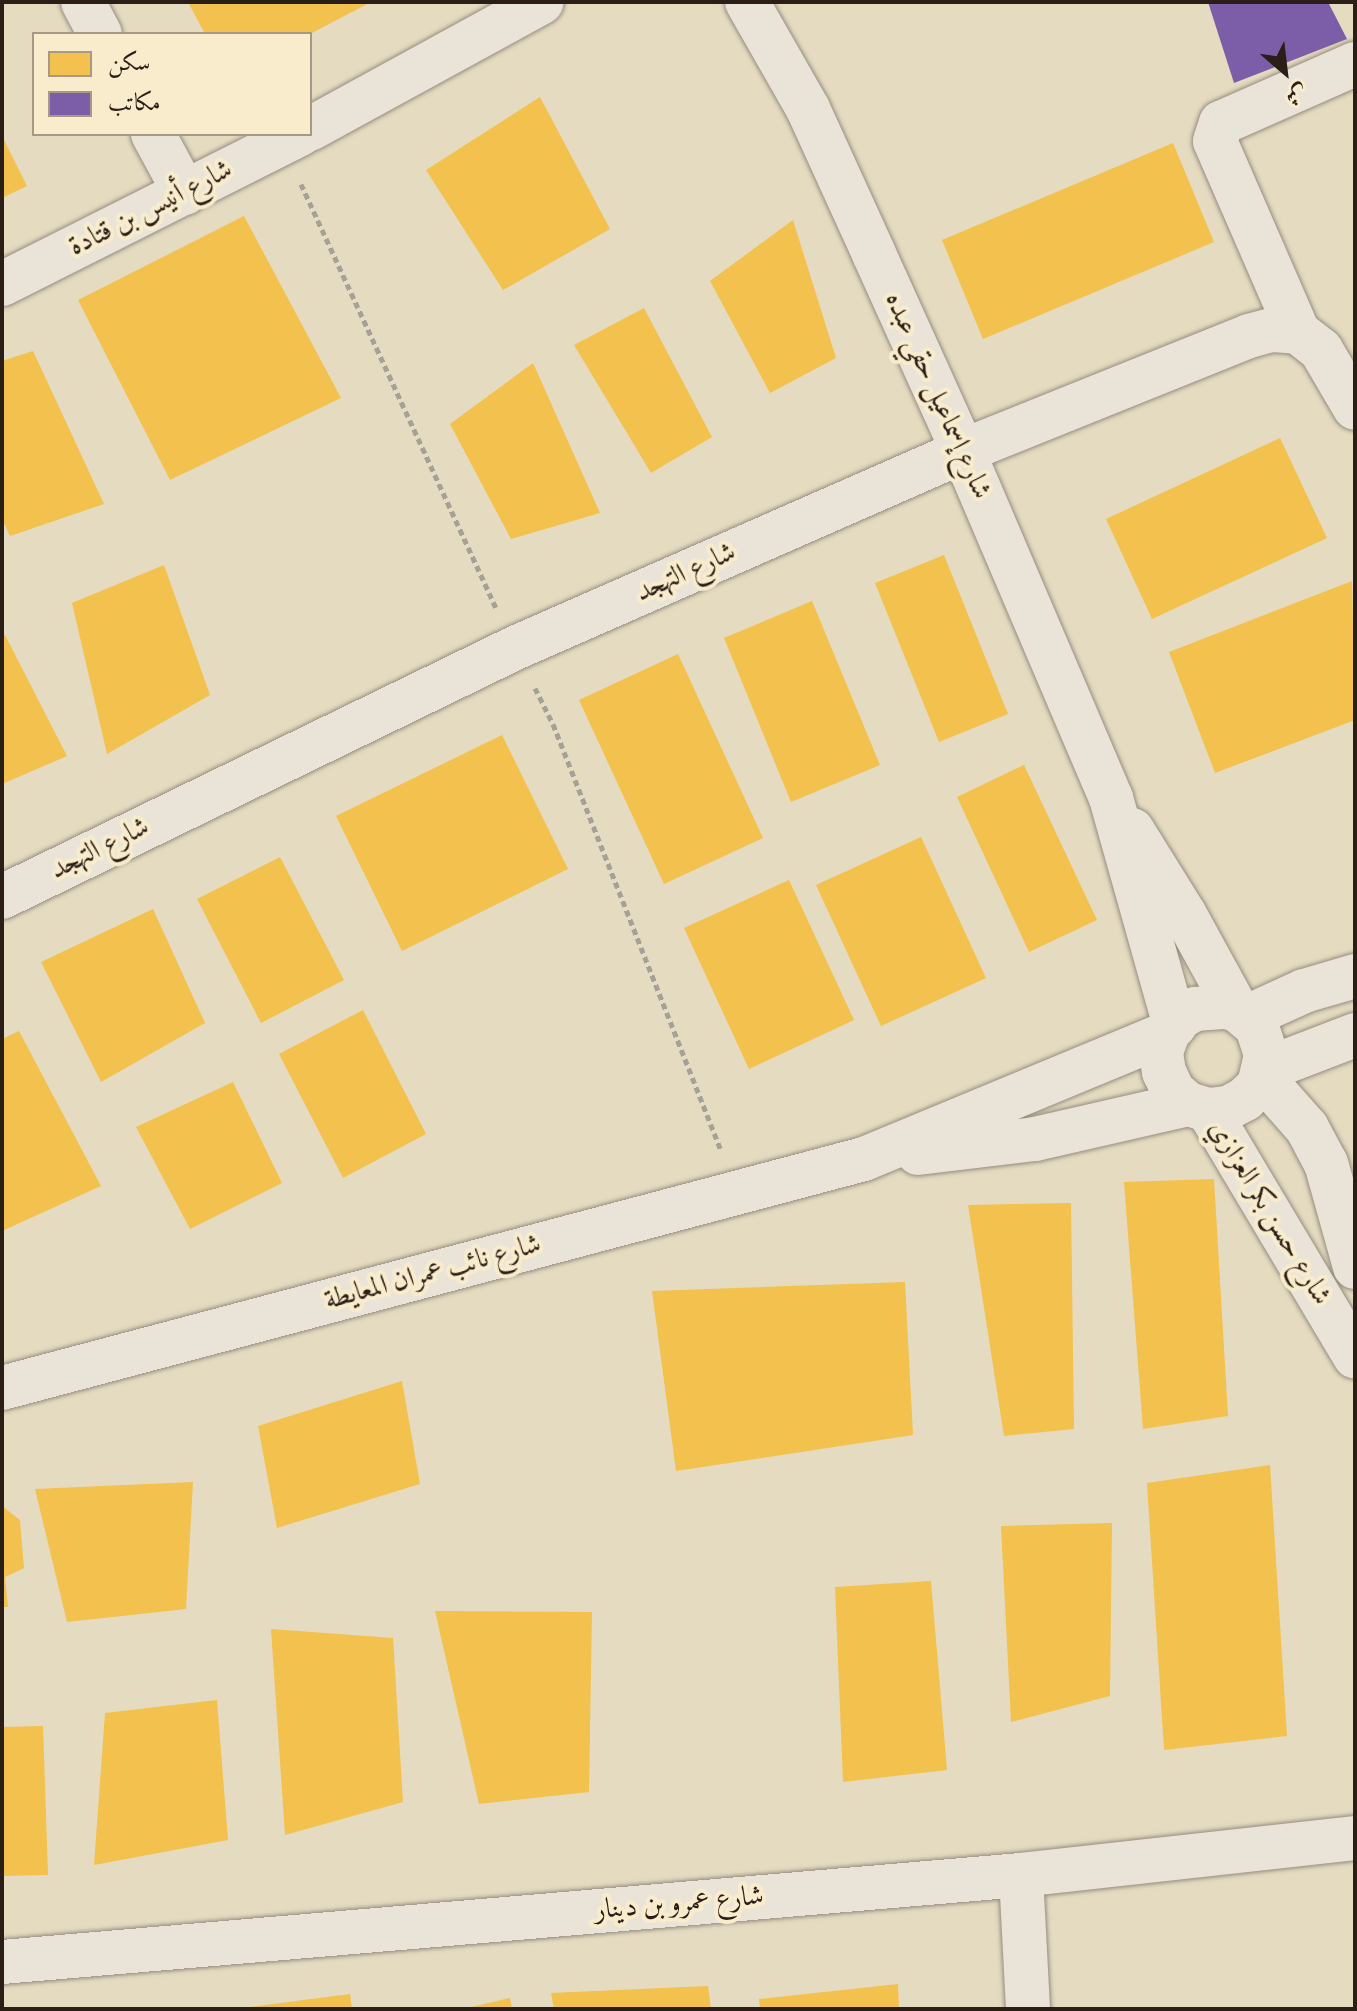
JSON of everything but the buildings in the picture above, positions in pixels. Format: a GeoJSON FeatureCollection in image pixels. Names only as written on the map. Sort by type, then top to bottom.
{"type":"FeatureCollection","features":[{"type":"Feature","properties":{"kind":"street"},"geometry":{"type":"LineString","coordinates":[[83,2],[99,32]]}},
{"type":"Feature","properties":{"kind":"street"},"geometry":{"type":"LineString","coordinates":[[312,128],[542,2]]}},
{"type":"Feature","properties":{"kind":"street","name":"شارع إسماعيل حقي عبده"},"geometry":{"type":"LineString","coordinates":[[747,2],[808,109],[963,451],[1111,798],[1171,1029]]}},
{"type":"Feature","properties":{"kind":"street"},"geometry":{"type":"LineString","coordinates":[[1355,64],[1221,123],[1215,141],[1298,332],[1321,350],[1355,408]]}},
{"type":"Feature","properties":{"kind":"street"},"geometry":{"type":"LineString","coordinates":[[154,136],[185,193]]}},
{"type":"Feature","properties":{"kind":"street","name":"شارع أنيس بن قتادة"},"geometry":{"type":"LineString","coordinates":[[2,284],[296,136]]}},
{"type":"Feature","properties":{"kind":"street","name":"شارع التهجد"},"geometry":{"type":"LineString","coordinates":[[2,897],[515,648],[963,451],[1249,336],[1272,330],[1298,332]]}},
{"type":"Feature","properties":{"kind":"street","name":"شارع إسماعيل حقي عبده"},"geometry":{"type":"LineString","coordinates":[[1111,798],[1185,915],[1242,1014]]}},
{"type":"Feature","properties":{"kind":"street"},"geometry":{"type":"LineString","coordinates":[[1355,976],[1242,1014],[1210,1006],[1188,1013],[1171,1029],[1161,1052],[1164,1072],[1173,1091],[1198,1107],[1228,1108],[1245,1099],[1263,1073],[1355,1035]]}},
{"type":"Feature","properties":{"kind":"street"},"geometry":{"type":"LineString","coordinates":[[1242,1014],[1263,1041],[1263,1073]]}},
{"type":"Feature","properties":{"kind":"street","name":"شارع نائب عمران المعايطة"},"geometry":{"type":"LineString","coordinates":[[2,1388],[864,1159],[1171,1029]]}},
{"type":"Feature","properties":{"kind":"street","name":"شارع حسن بكر العزازي"},"geometry":{"type":"LineString","coordinates":[[1263,1073],[1307,1128],[1326,1163],[1355,1267]]}},
{"type":"Feature","properties":{"kind":"street","name":"شارع نائب عمران المعايطة"},"geometry":{"type":"LineString","coordinates":[[864,1159],[1035,1139],[1198,1107]]}},
{"type":"Feature","properties":{"kind":"street","name":"شارع حسن بكر العزازي"},"geometry":{"type":"LineString","coordinates":[[1198,1107],[1355,1357]]}},
{"type":"Feature","properties":{"kind":"street","name":"شارع عمرو بن دينار"},"geometry":{"type":"LineString","coordinates":[[2,1962],[1021,1875],[1355,1838]]}},
{"type":"Feature","properties":{"kind":"street"},"geometry":{"type":"LineString","coordinates":[[1021,1875],[1028,2009]]}}]}
